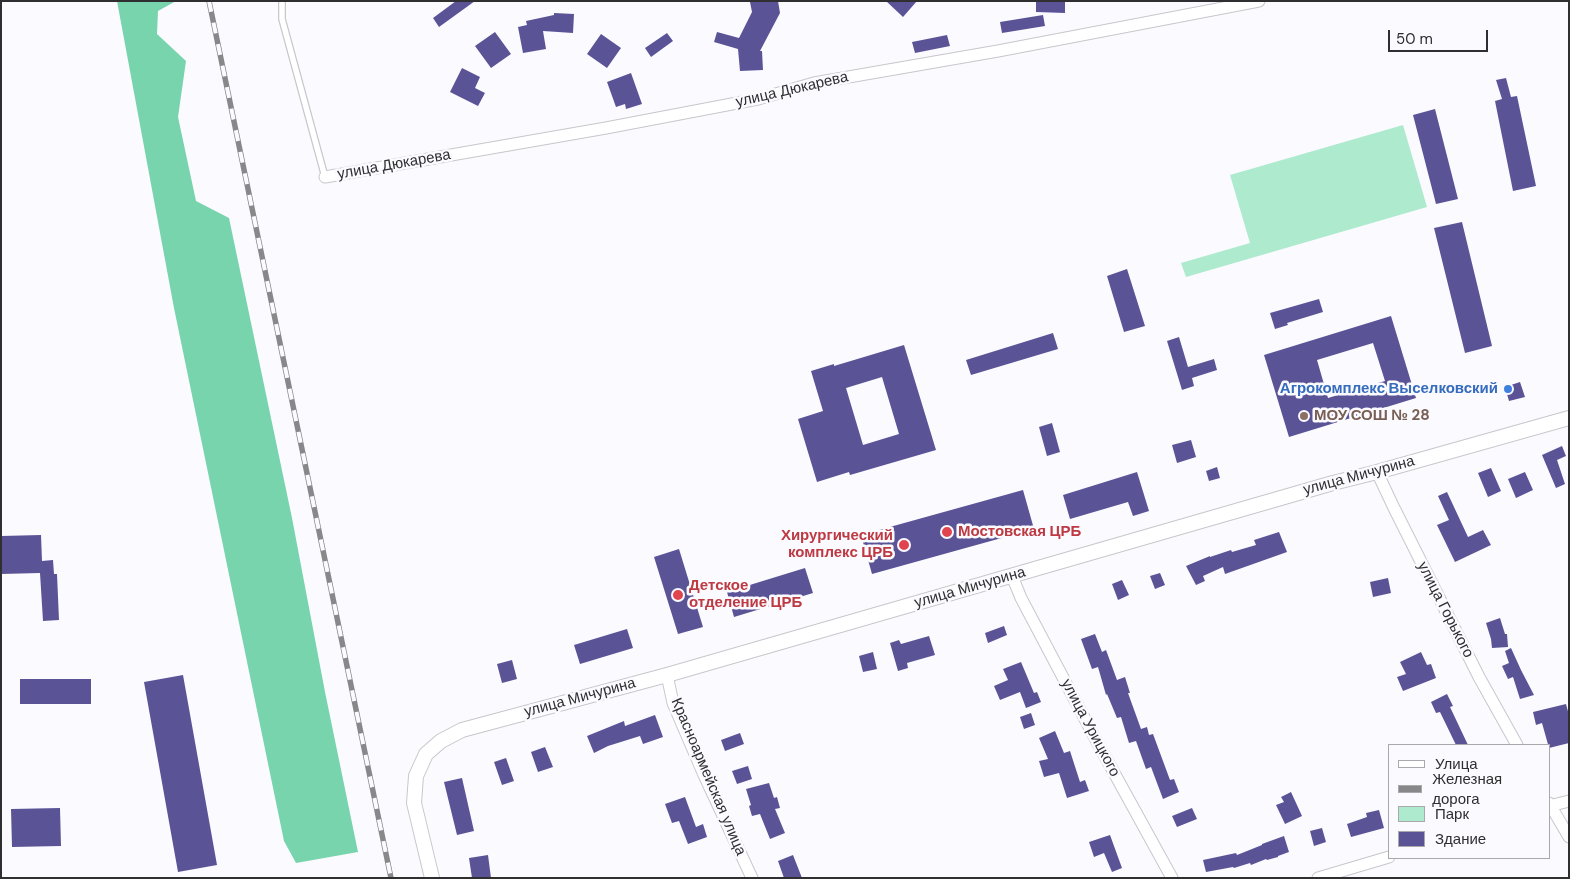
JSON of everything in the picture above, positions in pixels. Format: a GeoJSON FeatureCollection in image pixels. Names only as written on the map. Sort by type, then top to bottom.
{"type":"FeatureCollection","features":[{"type":"Feature","properties":{"kind":"street","name":"улица Дюкарева"},"geometry":{"type":"LineString","coordinates":[[325,177],[606,128],[758,99],[814,83],[998,51],[1259,1]]}},
{"type":"Feature","properties":{"kind":"street","name":"улица Мичурина"},"geometry":{"type":"LineString","coordinates":[[432,878],[414,803],[416,776],[426,754],[442,741],[462,730],[666,676],[1333,483],[1569,418]]}},
{"type":"Feature","properties":{"kind":"street","name":"улица Горького"},"geometry":{"type":"LineString","coordinates":[[1377,472],[1479,677],[1516,744]]}},
{"type":"Feature","properties":{"kind":"street","name":"улица Урицкого"},"geometry":{"type":"LineString","coordinates":[[1012,576],[1021,598],[1172,878]]}},
{"type":"Feature","properties":{"kind":"street","name":"Красноармейская улица"},"geometry":{"type":"LineString","coordinates":[[666,676],[674,703],[708,783],[752,878]]}},
{"type":"Feature","properties":{"kind":"street"},"geometry":{"type":"LineString","coordinates":[[1550,805],[1569,801]]}},
{"type":"Feature","properties":{"kind":"street"},"geometry":{"type":"LineString","coordinates":[[1550,807],[1569,837]]}},
{"type":"Feature","properties":{"kind":"street"},"geometry":{"type":"LineString","coordinates":[[1318,878],[1388,857]]}},
{"type":"Feature","properties":{"kind":"lane"},"geometry":{"type":"LineString","coordinates":[[282,1],[282,19],[325,177]]}},
{"type":"Feature","properties":{"kind":"green space"},"geometry":{"type":"Polygon","coordinates":[[[117,1],[176,1],[158,11],[157,34],[186,61],[178,117],[196,201],[229,218],[292,518],[358,852],[296,863],[284,841],[174,308],[117,1]]]}},
{"type":"Feature","properties":{"kind":"green space"},"geometry":{"type":"Polygon","coordinates":[[[1403,125],[1427,207],[1186,277],[1181,263],[1250,243],[1230,175],[1403,125]]]}},
{"type":"Feature","properties":{"kind":"building"},"geometry":{"type":"Polygon","coordinates":[[[456,1],[475,1],[439,27],[433,18],[456,1]]]}},
{"type":"Feature","properties":{"kind":"building"},"geometry":{"type":"Polygon","coordinates":[[[778,1],[780,13],[760,51],[762,51],[763,70],[740,71],[738,49],[714,42],[717,32],[739,38],[752,12],[750,2],[778,1]]]}},
{"type":"Feature","properties":{"kind":"building"},"geometry":{"type":"Polygon","coordinates":[[[886,1],[917,1],[903,17],[886,1]]]}},
{"type":"Feature","properties":{"kind":"building"},"geometry":{"type":"Polygon","coordinates":[[[1036,1],[1065,1],[1065,13],[1036,12],[1036,1]]]}},
{"type":"Feature","properties":{"kind":"building"},"geometry":{"type":"Polygon","coordinates":[[[554,13],[574,14],[573,33],[543,31],[546,49],[523,53],[518,27],[527,25],[526,21],[554,15],[554,13]]]}},
{"type":"Feature","properties":{"kind":"building"},"geometry":{"type":"Polygon","coordinates":[[[1043,15],[1045,26],[1002,33],[1000,22],[1043,15]]]}},
{"type":"Feature","properties":{"kind":"building"},"geometry":{"type":"Polygon","coordinates":[[[495,32],[511,54],[491,68],[475,46],[495,32]]]}},
{"type":"Feature","properties":{"kind":"building"},"geometry":{"type":"Polygon","coordinates":[[[667,33],[673,41],[651,57],[645,48],[667,33]]]}},
{"type":"Feature","properties":{"kind":"building"},"geometry":{"type":"Polygon","coordinates":[[[601,34],[621,48],[607,68],[587,54],[601,34]]]}},
{"type":"Feature","properties":{"kind":"building"},"geometry":{"type":"Polygon","coordinates":[[[947,35],[950,46],[915,53],[912,42],[947,35]]]}},
{"type":"Feature","properties":{"kind":"building"},"geometry":{"type":"Polygon","coordinates":[[[462,68],[480,77],[475,88],[485,93],[478,106],[450,92],[462,68]]]}},
{"type":"Feature","properties":{"kind":"building"},"geometry":{"type":"Polygon","coordinates":[[[631,73],[642,104],[626,109],[625,104],[616,107],[607,82],[631,73]]]}},
{"type":"Feature","properties":{"kind":"building"},"geometry":{"type":"Polygon","coordinates":[[[1506,78],[1511,97],[1517,96],[1536,186],[1513,191],[1495,101],[1502,99],[1496,80],[1506,78]]]}},
{"type":"Feature","properties":{"kind":"building"},"geometry":{"type":"Polygon","coordinates":[[[1435,109],[1458,199],[1436,204],[1413,115],[1435,109]]]}},
{"type":"Feature","properties":{"kind":"building"},"geometry":{"type":"Polygon","coordinates":[[[1462,222],[1492,346],[1465,353],[1434,228],[1462,222]]]}},
{"type":"Feature","properties":{"kind":"building"},"geometry":{"type":"Polygon","coordinates":[[[1127,269],[1145,326],[1124,332],[1107,276],[1127,269]]]}},
{"type":"Feature","properties":{"kind":"building"},"geometry":{"type":"Polygon","coordinates":[[[1319,299],[1323,312],[1287,323],[1288,325],[1275,329],[1270,313],[1319,299]]]}},
{"type":"Feature","properties":{"kind":"building"},"geometry":{"type":"Polygon","coordinates":[[[1391,316],[1416,398],[1289,437],[1264,355],[1391,316]],[[1373,343],[1317,360],[1328,398],[1385,381],[1373,343]]]}},
{"type":"Feature","properties":{"kind":"building"},"geometry":{"type":"Polygon","coordinates":[[[1053,333],[1058,349],[971,375],[966,360],[1053,333]]]}},
{"type":"Feature","properties":{"kind":"building"},"geometry":{"type":"Polygon","coordinates":[[[1179,337],[1188,367],[1214,359],[1217,370],[1192,378],[1194,386],[1182,390],[1167,341],[1179,337]]]}},
{"type":"Feature","properties":{"kind":"building"},"geometry":{"type":"Polygon","coordinates":[[[904,345],[936,450],[850,475],[849,472],[817,482],[798,419],[823,411],[811,371],[834,364],[834,366],[904,345]],[[882,377],[846,388],[863,445],[899,434],[882,377]]]}},
{"type":"Feature","properties":{"kind":"building"},"geometry":{"type":"Polygon","coordinates":[[[1520,382],[1525,397],[1509,401],[1505,387],[1520,382]]]}},
{"type":"Feature","properties":{"kind":"building"},"geometry":{"type":"Polygon","coordinates":[[[1052,423],[1060,452],[1047,456],[1039,427],[1052,423]]]}},
{"type":"Feature","properties":{"kind":"building"},"geometry":{"type":"Polygon","coordinates":[[[1191,440],[1196,457],[1177,463],[1172,445],[1191,440]]]}},
{"type":"Feature","properties":{"kind":"building"},"geometry":{"type":"Polygon","coordinates":[[[1562,446],[1566,456],[1557,460],[1565,484],[1556,488],[1542,455],[1562,446]]]}},
{"type":"Feature","properties":{"kind":"building"},"geometry":{"type":"Polygon","coordinates":[[[1217,467],[1220,478],[1209,481],[1206,471],[1217,467]]]}},
{"type":"Feature","properties":{"kind":"building"},"geometry":{"type":"Polygon","coordinates":[[[1491,468],[1501,491],[1488,497],[1478,473],[1491,468]]]}},
{"type":"Feature","properties":{"kind":"building"},"geometry":{"type":"Polygon","coordinates":[[[1137,472],[1149,511],[1133,516],[1128,502],[1070,519],[1063,495],[1137,472]]]}},
{"type":"Feature","properties":{"kind":"building"},"geometry":{"type":"Polygon","coordinates":[[[1525,472],[1533,490],[1516,498],[1508,479],[1525,472]]]}},
{"type":"Feature","properties":{"kind":"building","name":"Мостовская ЦРБ"},"geometry":{"type":"Polygon","coordinates":[[[1023,490],[1034,529],[872,574],[861,535],[1023,490]]]}},
{"type":"Feature","properties":{"kind":"building"},"geometry":{"type":"Polygon","coordinates":[[[1447,492],[1468,537],[1483,530],[1491,545],[1455,562],[1437,525],[1449,520],[1438,496],[1447,492]]]}},
{"type":"Feature","properties":{"kind":"building"},"geometry":{"type":"Polygon","coordinates":[[[1279,532],[1287,552],[1225,574],[1223,567],[1203,576],[1205,581],[1196,585],[1186,566],[1210,556],[1256,545],[1254,540],[1279,532]]]}},
{"type":"Feature","properties":{"kind":"building"},"geometry":{"type":"Polygon","coordinates":[[[41,535],[42,561],[53,560],[54,574],[57,574],[59,620],[43,621],[40,573],[1,574],[1,536],[41,535]]]}},
{"type":"Feature","properties":{"kind":"building"},"geometry":{"type":"Polygon","coordinates":[[[679,549],[703,627],[678,634],[654,557],[679,549]]]}},
{"type":"Feature","properties":{"kind":"building"},"geometry":{"type":"Polygon","coordinates":[[[805,568],[813,593],[734,617],[727,592],[805,568]]]}},
{"type":"Feature","properties":{"kind":"building"},"geometry":{"type":"Polygon","coordinates":[[[1160,573],[1165,585],[1155,589],[1150,576],[1160,573]]]}},
{"type":"Feature","properties":{"kind":"building"},"geometry":{"type":"Polygon","coordinates":[[[1388,578],[1391,593],[1373,597],[1370,582],[1388,578]]]}},
{"type":"Feature","properties":{"kind":"building"},"geometry":{"type":"Polygon","coordinates":[[[1122,580],[1129,595],[1118,600],[1112,584],[1122,580]]]}},
{"type":"Feature","properties":{"kind":"building"},"geometry":{"type":"Polygon","coordinates":[[[1500,618],[1505,634],[1507,634],[1508,647],[1492,648],[1486,623],[1500,618]]]}},
{"type":"Feature","properties":{"kind":"building"},"geometry":{"type":"Polygon","coordinates":[[[1004,626],[1007,635],[988,643],[985,633],[1004,626]]]}},
{"type":"Feature","properties":{"kind":"building"},"geometry":{"type":"Polygon","coordinates":[[[627,629],[633,648],[580,664],[574,645],[627,629]]]}},
{"type":"Feature","properties":{"kind":"building"},"geometry":{"type":"Polygon","coordinates":[[[1095,634],[1102,652],[1106,650],[1117,680],[1125,677],[1130,693],[1128,693],[1141,729],[1147,727],[1149,735],[1153,734],[1170,780],[1174,779],[1179,792],[1163,799],[1151,767],[1146,769],[1136,741],[1129,743],[1121,717],[1117,718],[1106,695],[1098,667],[1092,669],[1081,639],[1095,634]]]}},
{"type":"Feature","properties":{"kind":"building"},"geometry":{"type":"Polygon","coordinates":[[[929,636],[935,655],[907,663],[908,668],[898,671],[890,643],[899,640],[901,644],[929,636]]]}},
{"type":"Feature","properties":{"kind":"building"},"geometry":{"type":"Polygon","coordinates":[[[1511,648],[1534,695],[1520,699],[1513,677],[1508,679],[1502,666],[1509,663],[1505,651],[1511,648]]]}},
{"type":"Feature","properties":{"kind":"building"},"geometry":{"type":"Polygon","coordinates":[[[873,652],[877,669],[863,672],[859,656],[873,652]]]}},
{"type":"Feature","properties":{"kind":"building"},"geometry":{"type":"Polygon","coordinates":[[[1421,652],[1427,665],[1431,664],[1436,678],[1403,691],[1397,677],[1406,674],[1400,662],[1421,652]]]}},
{"type":"Feature","properties":{"kind":"building"},"geometry":{"type":"Polygon","coordinates":[[[512,660],[517,679],[502,683],[497,664],[512,660]]]}},
{"type":"Feature","properties":{"kind":"building"},"geometry":{"type":"Polygon","coordinates":[[[1021,662],[1034,693],[1037,692],[1041,702],[1026,708],[1020,692],[1000,700],[994,686],[1008,680],[1003,669],[1021,662]]]}},
{"type":"Feature","properties":{"kind":"building"},"geometry":{"type":"Polygon","coordinates":[[[183,675],[217,865],[178,872],[144,682],[183,675]]]}},
{"type":"Feature","properties":{"kind":"building"},"geometry":{"type":"Polygon","coordinates":[[[20,679],[91,679],[91,704],[20,704],[20,679]]]}},
{"type":"Feature","properties":{"kind":"building"},"geometry":{"type":"Polygon","coordinates":[[[1447,694],[1453,706],[1450,707],[1468,744],[1456,744],[1440,712],[1436,713],[1431,702],[1447,694]]]}},
{"type":"Feature","properties":{"kind":"building"},"geometry":{"type":"Polygon","coordinates":[[[1566,704],[1569,715],[1569,743],[1550,748],[1542,723],[1536,725],[1533,712],[1566,704]]]}},
{"type":"Feature","properties":{"kind":"building"},"geometry":{"type":"Polygon","coordinates":[[[1031,713],[1035,725],[1024,729],[1020,717],[1031,713]]]}},
{"type":"Feature","properties":{"kind":"building"},"geometry":{"type":"Polygon","coordinates":[[[655,715],[663,737],[643,744],[640,736],[608,746],[594,753],[587,736],[624,721],[625,726],[655,715]]]}},
{"type":"Feature","properties":{"kind":"building"},"geometry":{"type":"Polygon","coordinates":[[[1055,731],[1064,753],[1070,751],[1080,782],[1085,780],[1089,791],[1067,798],[1059,773],[1044,777],[1039,761],[1048,759],[1039,738],[1055,731]]]}},
{"type":"Feature","properties":{"kind":"building"},"geometry":{"type":"Polygon","coordinates":[[[740,733],[744,744],[725,751],[721,740],[740,733]]]}},
{"type":"Feature","properties":{"kind":"building"},"geometry":{"type":"Polygon","coordinates":[[[545,747],[553,767],[538,772],[531,752],[545,747]]]}},
{"type":"Feature","properties":{"kind":"building"},"geometry":{"type":"Polygon","coordinates":[[[506,758],[514,781],[502,785],[494,762],[506,758]]]}},
{"type":"Feature","properties":{"kind":"building"},"geometry":{"type":"Polygon","coordinates":[[[748,766],[752,779],[737,784],[732,771],[748,766]]]}},
{"type":"Feature","properties":{"kind":"building"},"geometry":{"type":"Polygon","coordinates":[[[462,778],[474,831],[457,835],[444,782],[462,778]]]}},
{"type":"Feature","properties":{"kind":"building"},"geometry":{"type":"Polygon","coordinates":[[[769,783],[774,798],[777,797],[780,808],[775,809],[785,833],[770,839],[760,814],[752,816],[746,789],[769,783]]]}},
{"type":"Feature","properties":{"kind":"building"},"geometry":{"type":"Polygon","coordinates":[[[1291,792],[1302,816],[1285,824],[1276,805],[1284,802],[1281,797],[1291,792]]]}},
{"type":"Feature","properties":{"kind":"building"},"geometry":{"type":"Polygon","coordinates":[[[685,797],[696,827],[703,824],[707,837],[688,844],[679,821],[672,823],[665,804],[685,797]]]}},
{"type":"Feature","properties":{"kind":"building"},"geometry":{"type":"Polygon","coordinates":[[[60,808],[61,846],[12,847],[11,809],[60,808]]]}},
{"type":"Feature","properties":{"kind":"building"},"geometry":{"type":"Polygon","coordinates":[[[1192,808],[1197,819],[1177,827],[1172,816],[1192,808]]]}},
{"type":"Feature","properties":{"kind":"building"},"geometry":{"type":"Polygon","coordinates":[[[1379,810],[1384,828],[1351,837],[1347,824],[1367,817],[1366,813],[1379,810]]]}},
{"type":"Feature","properties":{"kind":"building"},"geometry":{"type":"Polygon","coordinates":[[[1322,828],[1326,842],[1314,846],[1310,831],[1322,828]]]}},
{"type":"Feature","properties":{"kind":"building"},"geometry":{"type":"Polygon","coordinates":[[[1110,835],[1122,868],[1112,872],[1104,853],[1094,857],[1089,842],[1110,835]]]}},
{"type":"Feature","properties":{"kind":"building"},"geometry":{"type":"Polygon","coordinates":[[[1284,836],[1289,852],[1251,865],[1250,863],[1234,868],[1206,872],[1203,860],[1236,853],[1237,855],[1284,836]]]}},
{"type":"Feature","properties":{"kind":"building"},"geometry":{"type":"Polygon","coordinates":[[[488,855],[491,878],[472,878],[469,858],[488,855]]]}},
{"type":"Feature","properties":{"kind":"building"},"geometry":{"type":"Polygon","coordinates":[[[793,855],[802,878],[784,878],[778,861],[793,855]]]}},
{"type":"Feature","properties":{"kind":"railway"},"geometry":{"type":"LineString","coordinates":[[209,1],[391,878]]}},
{"type":"Feature","properties":{"kind":"place","name":"Агрокомплекс Выселковский"},"geometry":{"type":"Point","coordinates":[1508,389]}},
{"type":"Feature","properties":{"kind":"place","name":"МОУ СОШ № 28"},"geometry":{"type":"Point","coordinates":[1304,416]}},
{"type":"Feature","properties":{"kind":"place","name":"Мостовская ЦРБ"},"geometry":{"type":"Point","coordinates":[947,532]}},
{"type":"Feature","properties":{"kind":"place","name":"Хирургический комплекс ЦРБ"},"geometry":{"type":"Point","coordinates":[904,545]}},
{"type":"Feature","properties":{"kind":"place","name":"Детское отделение ЦРБ"},"geometry":{"type":"Point","coordinates":[678,595]}}]}
